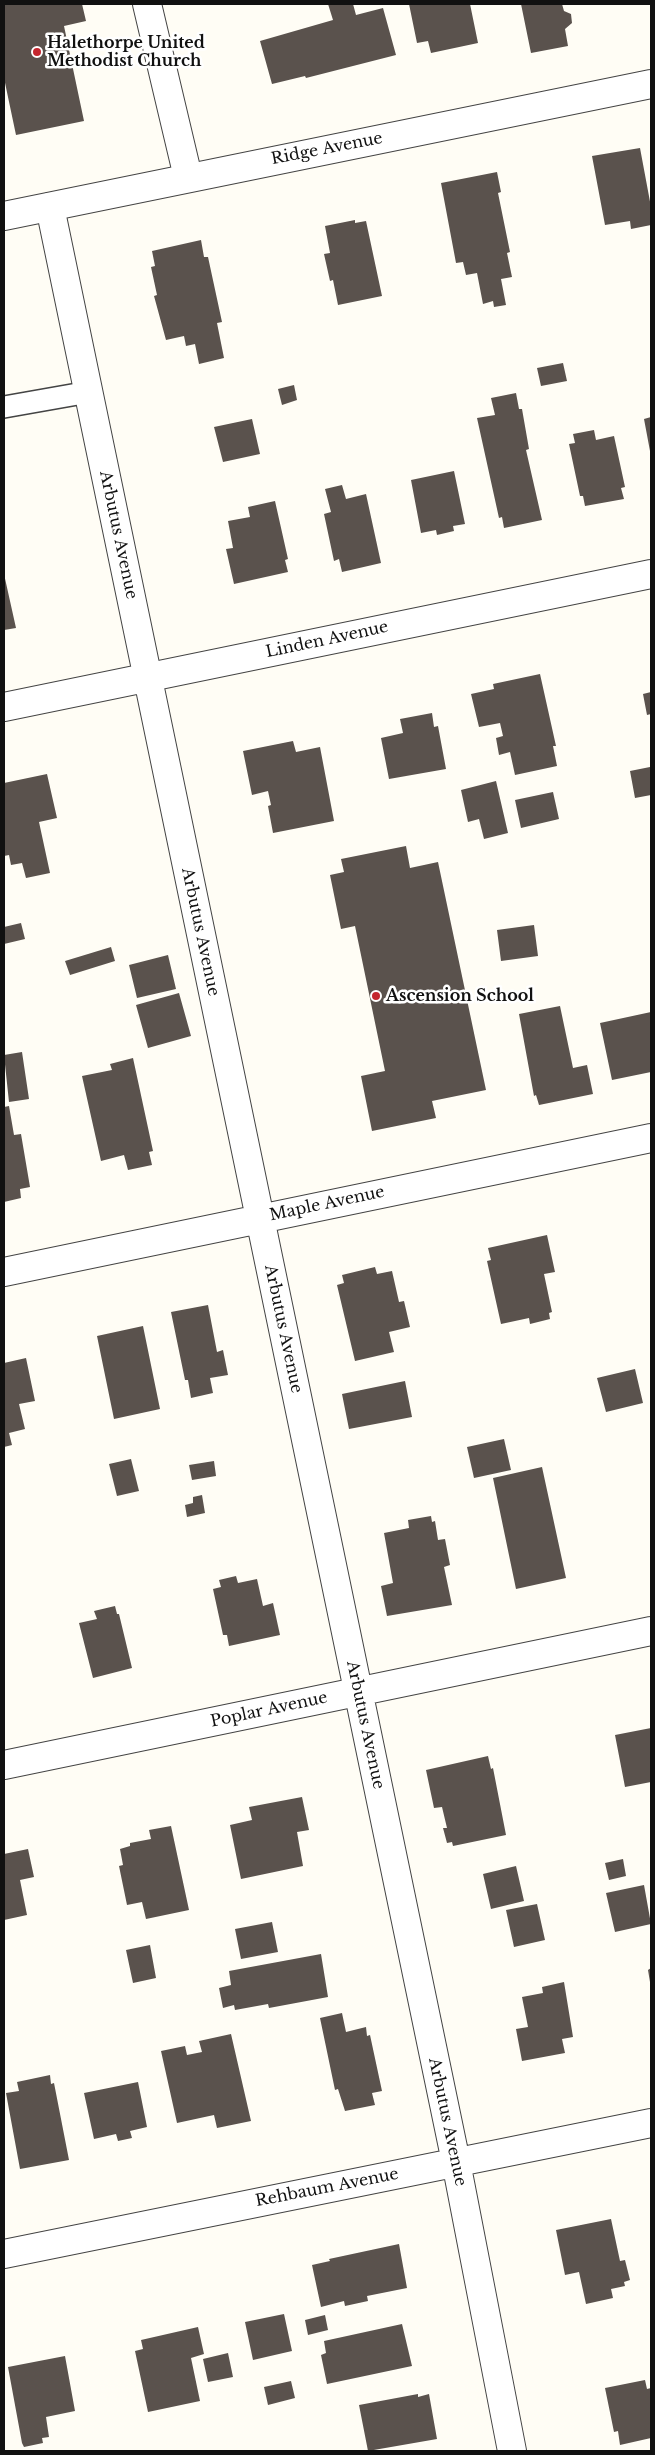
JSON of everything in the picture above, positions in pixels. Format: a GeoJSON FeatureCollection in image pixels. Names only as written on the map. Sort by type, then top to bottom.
{"type":"FeatureCollection","features":[{"type":"Feature","properties":{"kind":"street"},"geometry":{"type":"LineString","coordinates":[[146,4],[188,177]]}},
{"type":"Feature","properties":{"kind":"street","name":"Ridge Avenue"},"geometry":{"type":"LineString","coordinates":[[4,216],[651,84]]}},
{"type":"Feature","properties":{"kind":"street","name":"Arbutus Avenue"},"geometry":{"type":"LineString","coordinates":[[50,206],[456,2162],[512,2451]]}},
{"type":"Feature","properties":{"kind":"street","name":"Linden Avenue"},"geometry":{"type":"LineString","coordinates":[[4,707],[651,574]]}},
{"type":"Feature","properties":{"kind":"street","name":"Maple Avenue"},"geometry":{"type":"LineString","coordinates":[[4,1272],[651,1138]]}},
{"type":"Feature","properties":{"kind":"street","name":"Poplar Avenue"},"geometry":{"type":"LineString","coordinates":[[4,1765],[651,1631]]}},
{"type":"Feature","properties":{"kind":"street","name":"Rehbaum Avenue"},"geometry":{"type":"LineString","coordinates":[[4,2254],[651,2123]]}},
{"type":"Feature","properties":{"kind":"lane"},"geometry":{"type":"LineString","coordinates":[[4,407],[88,392]]}},
{"type":"Feature","properties":{"kind":"building","name":"Halethorpe United Methodist Church"},"geometry":{"type":"Polygon","coordinates":[[[4,4],[82,4],[86,21],[64,26],[84,121],[16,135],[4,78],[4,4]]]}},
{"type":"Feature","properties":{"kind":"building"},"geometry":{"type":"Polygon","coordinates":[[[328,4],[353,4],[356,15],[383,8],[396,55],[306,78],[305,76],[272,84],[260,41],[333,20],[328,4]]]}},
{"type":"Feature","properties":{"kind":"building"},"geometry":{"type":"Polygon","coordinates":[[[409,4],[470,4],[478,43],[431,53],[428,41],[417,43],[409,4]]]}},
{"type":"Feature","properties":{"kind":"building"},"geometry":{"type":"Polygon","coordinates":[[[521,4],[562,4],[564,11],[571,14],[572,23],[565,29],[568,46],[531,53],[521,4]]]}},
{"type":"Feature","properties":{"kind":"building"},"geometry":{"type":"Polygon","coordinates":[[[640,148],[651,207],[651,225],[631,229],[630,221],[605,225],[592,156],[640,148]]]}},
{"type":"Feature","properties":{"kind":"building"},"geometry":{"type":"Polygon","coordinates":[[[497,172],[501,192],[498,193],[510,252],[507,253],[512,277],[501,279],[506,305],[494,307],[493,301],[483,304],[477,273],[466,275],[463,262],[456,263],[441,183],[497,172]]]}},
{"type":"Feature","properties":{"kind":"building"},"geometry":{"type":"Polygon","coordinates":[[[355,220],[355,223],[366,221],[382,296],[338,305],[333,280],[330,281],[324,254],[330,253],[325,226],[355,220]]]}},
{"type":"Feature","properties":{"kind":"building"},"geometry":{"type":"Polygon","coordinates":[[[201,240],[204,257],[208,257],[222,322],[217,323],[224,358],[199,364],[195,344],[186,346],[184,336],[166,340],[154,296],[157,295],[151,267],[155,266],[152,251],[201,240]]]}},
{"type":"Feature","properties":{"kind":"building"},"geometry":{"type":"Polygon","coordinates":[[[563,363],[567,381],[541,386],[537,368],[563,363]]]}},
{"type":"Feature","properties":{"kind":"building"},"geometry":{"type":"Polygon","coordinates":[[[294,385],[297,400],[282,405],[278,389],[294,385]]]}},
{"type":"Feature","properties":{"kind":"building"},"geometry":{"type":"Polygon","coordinates":[[[516,393],[519,409],[522,409],[529,449],[526,450],[542,520],[504,528],[502,517],[499,518],[477,418],[495,415],[491,398],[516,393]]]}},
{"type":"Feature","properties":{"kind":"building"},"geometry":{"type":"Polygon","coordinates":[[[651,417],[651,451],[650,451],[644,419],[651,417]]]}},
{"type":"Feature","properties":{"kind":"building"},"geometry":{"type":"Polygon","coordinates":[[[252,419],[260,454],[223,462],[214,427],[252,419]]]}},
{"type":"Feature","properties":{"kind":"building"},"geometry":{"type":"Polygon","coordinates":[[[594,430],[596,440],[614,436],[625,487],[621,488],[624,499],[585,506],[583,496],[580,496],[569,444],[575,443],[573,434],[594,430]]]}},
{"type":"Feature","properties":{"kind":"building"},"geometry":{"type":"Polygon","coordinates":[[[454,471],[465,524],[453,526],[454,531],[437,535],[436,530],[421,533],[411,480],[454,471]]]}},
{"type":"Feature","properties":{"kind":"building"},"geometry":{"type":"Polygon","coordinates":[[[342,485],[346,499],[366,494],[381,563],[342,572],[339,559],[334,561],[324,514],[331,512],[325,489],[342,485]]]}},
{"type":"Feature","properties":{"kind":"building"},"geometry":{"type":"Polygon","coordinates":[[[275,501],[288,559],[285,560],[288,572],[234,584],[226,549],[233,548],[228,521],[250,517],[248,507],[275,501]]]}},
{"type":"Feature","properties":{"kind":"building"},"geometry":{"type":"Polygon","coordinates":[[[4,574],[16,628],[4,630],[4,574]]]}},
{"type":"Feature","properties":{"kind":"building"},"geometry":{"type":"Polygon","coordinates":[[[540,674],[556,746],[553,746],[557,766],[515,775],[510,752],[499,755],[496,738],[503,736],[500,723],[479,727],[471,694],[494,689],[493,684],[540,674]]]}},
{"type":"Feature","properties":{"kind":"building"},"geometry":{"type":"Polygon","coordinates":[[[651,692],[651,714],[647,715],[643,694],[651,692]]]}},
{"type":"Feature","properties":{"kind":"building"},"geometry":{"type":"Polygon","coordinates":[[[432,713],[434,727],[438,726],[446,769],[389,779],[381,738],[403,733],[400,719],[432,713]]]}},
{"type":"Feature","properties":{"kind":"building"},"geometry":{"type":"Polygon","coordinates":[[[293,741],[296,752],[320,747],[334,821],[273,833],[268,806],[271,805],[268,791],[252,795],[243,751],[293,741]]]}},
{"type":"Feature","properties":{"kind":"building"},"geometry":{"type":"Polygon","coordinates":[[[650,767],[651,795],[635,798],[630,771],[650,767]]]}},
{"type":"Feature","properties":{"kind":"building"},"geometry":{"type":"Polygon","coordinates":[[[47,774],[57,818],[39,822],[50,873],[26,878],[22,863],[11,865],[9,855],[4,856],[4,783],[47,774]]]}},
{"type":"Feature","properties":{"kind":"building"},"geometry":{"type":"Polygon","coordinates":[[[496,781],[508,833],[484,839],[479,819],[468,822],[461,790],[496,781]]]}},
{"type":"Feature","properties":{"kind":"building"},"geometry":{"type":"Polygon","coordinates":[[[553,792],[559,819],[521,828],[515,800],[553,792]]]}},
{"type":"Feature","properties":{"kind":"building"},"geometry":{"type":"Polygon","coordinates":[[[406,846],[410,868],[438,862],[486,1090],[432,1101],[436,1118],[372,1131],[361,1076],[385,1071],[355,926],[341,929],[330,875],[344,872],[341,859],[406,846]]]}},
{"type":"Feature","properties":{"kind":"building"},"geometry":{"type":"Polygon","coordinates":[[[21,923],[25,939],[4,944],[4,927],[21,923]]]}},
{"type":"Feature","properties":{"kind":"building"},"geometry":{"type":"Polygon","coordinates":[[[534,925],[538,956],[501,961],[497,930],[534,925]]]}},
{"type":"Feature","properties":{"kind":"building"},"geometry":{"type":"Polygon","coordinates":[[[111,947],[115,961],[70,975],[65,961],[111,947]]]}},
{"type":"Feature","properties":{"kind":"building"},"geometry":{"type":"Polygon","coordinates":[[[168,955],[176,989],[137,998],[129,965],[168,955]]]}},
{"type":"Feature","properties":{"kind":"building"},"geometry":{"type":"Polygon","coordinates":[[[179,993],[191,1036],[148,1048],[136,1005],[179,993]]]}},
{"type":"Feature","properties":{"kind":"building"},"geometry":{"type":"Polygon","coordinates":[[[560,1006],[573,1068],[587,1065],[593,1094],[539,1105],[536,1095],[534,1096],[519,1014],[560,1006]]]}},
{"type":"Feature","properties":{"kind":"building"},"geometry":{"type":"Polygon","coordinates":[[[651,1012],[651,1072],[612,1080],[600,1023],[651,1012]]]}},
{"type":"Feature","properties":{"kind":"building"},"geometry":{"type":"Polygon","coordinates":[[[22,1052],[29,1099],[9,1102],[4,1055],[22,1052]]]}},
{"type":"Feature","properties":{"kind":"building"},"geometry":{"type":"Polygon","coordinates":[[[133,1058],[153,1151],[149,1152],[152,1165],[128,1170],[124,1155],[101,1161],[82,1076],[112,1070],[110,1064],[133,1058]]]}},
{"type":"Feature","properties":{"kind":"building"},"geometry":{"type":"Polygon","coordinates":[[[9,1106],[14,1135],[21,1134],[30,1187],[20,1189],[21,1198],[4,1202],[4,1107],[9,1106]]]}},
{"type":"Feature","properties":{"kind":"building"},"geometry":{"type":"Polygon","coordinates":[[[547,1235],[555,1272],[544,1274],[552,1312],[549,1313],[550,1319],[530,1324],[529,1318],[501,1324],[487,1261],[491,1260],[488,1248],[547,1235]]]}},
{"type":"Feature","properties":{"kind":"building"},"geometry":{"type":"Polygon","coordinates":[[[375,1267],[377,1274],[392,1271],[399,1302],[404,1301],[410,1327],[389,1332],[394,1352],[355,1361],[337,1285],[344,1283],[342,1275],[375,1267]]]}},
{"type":"Feature","properties":{"kind":"building"},"geometry":{"type":"Polygon","coordinates":[[[208,1305],[217,1352],[223,1350],[228,1375],[210,1378],[213,1393],[191,1398],[188,1380],[185,1380],[171,1312],[208,1305]]]}},
{"type":"Feature","properties":{"kind":"building"},"geometry":{"type":"Polygon","coordinates":[[[143,1326],[160,1409],[114,1419],[97,1336],[143,1326]]]}},
{"type":"Feature","properties":{"kind":"building"},"geometry":{"type":"Polygon","coordinates":[[[26,1358],[35,1401],[19,1404],[25,1429],[9,1433],[12,1445],[4,1447],[4,1363],[26,1358]]]}},
{"type":"Feature","properties":{"kind":"building"},"geometry":{"type":"Polygon","coordinates":[[[635,1369],[643,1403],[606,1412],[597,1378],[635,1369]]]}},
{"type":"Feature","properties":{"kind":"building"},"geometry":{"type":"Polygon","coordinates":[[[405,1381],[412,1417],[349,1429],[342,1394],[405,1381]]]}},
{"type":"Feature","properties":{"kind":"building"},"geometry":{"type":"Polygon","coordinates":[[[504,1439],[511,1470],[474,1478],[467,1447],[504,1439]]]}},
{"type":"Feature","properties":{"kind":"building"},"geometry":{"type":"Polygon","coordinates":[[[131,1459],[139,1491],[117,1496],[109,1464],[131,1459]]]}},
{"type":"Feature","properties":{"kind":"building"},"geometry":{"type":"Polygon","coordinates":[[[214,1461],[216,1476],[192,1480],[189,1465],[214,1461]]]}},
{"type":"Feature","properties":{"kind":"building"},"geometry":{"type":"Polygon","coordinates":[[[542,1467],[566,1578],[516,1589],[493,1478],[542,1467]]]}},
{"type":"Feature","properties":{"kind":"building"},"geometry":{"type":"Polygon","coordinates":[[[202,1495],[205,1513],[187,1517],[185,1505],[193,1503],[193,1497],[202,1495]]]}},
{"type":"Feature","properties":{"kind":"building"},"geometry":{"type":"Polygon","coordinates":[[[431,1516],[432,1522],[435,1521],[438,1540],[445,1539],[450,1565],[444,1567],[452,1605],[387,1616],[381,1586],[393,1583],[384,1533],[409,1528],[408,1520],[431,1516]]]}},
{"type":"Feature","properties":{"kind":"building"},"geometry":{"type":"Polygon","coordinates":[[[236,1576],[238,1583],[257,1579],[263,1606],[273,1603],[280,1635],[229,1646],[227,1635],[223,1635],[213,1589],[221,1587],[219,1580],[236,1576]]]}},
{"type":"Feature","properties":{"kind":"building"},"geometry":{"type":"Polygon","coordinates":[[[115,1606],[117,1614],[119,1614],[132,1668],[93,1678],[79,1623],[97,1619],[94,1611],[115,1606]]]}},
{"type":"Feature","properties":{"kind":"building"},"geometry":{"type":"Polygon","coordinates":[[[651,1728],[651,1782],[625,1787],[615,1735],[651,1728]]]}},
{"type":"Feature","properties":{"kind":"building"},"geometry":{"type":"Polygon","coordinates":[[[488,1756],[491,1769],[493,1768],[506,1835],[453,1846],[452,1842],[447,1843],[443,1828],[447,1828],[442,1807],[434,1808],[426,1770],[488,1756]]]}},
{"type":"Feature","properties":{"kind":"building"},"geometry":{"type":"Polygon","coordinates":[[[302,1797],[309,1830],[297,1832],[303,1866],[241,1879],[230,1825],[252,1820],[249,1807],[302,1797]]]}},
{"type":"Feature","properties":{"kind":"building"},"geometry":{"type":"Polygon","coordinates":[[[171,1826],[189,1910],[146,1919],[142,1902],[127,1905],[119,1866],[123,1865],[120,1849],[130,1846],[130,1843],[151,1839],[149,1830],[171,1826]]]}},
{"type":"Feature","properties":{"kind":"building"},"geometry":{"type":"Polygon","coordinates":[[[28,1849],[34,1877],[20,1880],[27,1915],[4,1920],[4,1854],[28,1849]]]}},
{"type":"Feature","properties":{"kind":"building"},"geometry":{"type":"Polygon","coordinates":[[[623,1859],[626,1876],[609,1880],[605,1863],[623,1859]]]}},
{"type":"Feature","properties":{"kind":"building"},"geometry":{"type":"Polygon","coordinates":[[[516,1866],[524,1901],[491,1909],[483,1874],[516,1866]]]}},
{"type":"Feature","properties":{"kind":"building"},"geometry":{"type":"Polygon","coordinates":[[[644,1885],[651,1924],[615,1932],[606,1893],[644,1885]]]}},
{"type":"Feature","properties":{"kind":"building"},"geometry":{"type":"Polygon","coordinates":[[[537,1904],[545,1940],[514,1947],[506,1910],[537,1904]]]}},
{"type":"Feature","properties":{"kind":"building"},"geometry":{"type":"Polygon","coordinates":[[[272,1922],[278,1952],[241,1959],[235,1929],[272,1922]]]}},
{"type":"Feature","properties":{"kind":"building"},"geometry":{"type":"Polygon","coordinates":[[[150,1945],[156,1978],[133,1983],[126,1950],[150,1945]]]}},
{"type":"Feature","properties":{"kind":"building"},"geometry":{"type":"Polygon","coordinates":[[[321,1954],[328,1997],[269,2008],[268,2004],[235,2010],[234,2005],[223,2008],[219,1988],[231,1985],[229,1971],[321,1954]]]}},
{"type":"Feature","properties":{"kind":"building"},"geometry":{"type":"Polygon","coordinates":[[[651,1968],[651,1982],[650,1982],[648,1970],[651,1968]]]}},
{"type":"Feature","properties":{"kind":"building"},"geometry":{"type":"Polygon","coordinates":[[[564,1982],[573,2037],[562,2039],[565,2053],[522,2061],[516,2029],[528,2027],[522,1997],[543,1993],[542,1987],[564,1982]]]}},
{"type":"Feature","properties":{"kind":"building"},"geometry":{"type":"Polygon","coordinates":[[[342,2013],[346,2032],[366,2027],[367,2036],[370,2035],[382,2091],[372,2093],[375,2105],[345,2111],[338,2089],[335,2090],[320,2018],[342,2013]]]}},
{"type":"Feature","properties":{"kind":"building"},"geometry":{"type":"Polygon","coordinates":[[[231,2034],[251,2121],[217,2128],[214,2115],[177,2123],[161,2051],[185,2046],[187,2055],[202,2052],[199,2041],[231,2034]]]}},
{"type":"Feature","properties":{"kind":"building"},"geometry":{"type":"Polygon","coordinates":[[[50,2075],[51,2084],[54,2083],[69,2160],[20,2169],[6,2093],[19,2091],[17,2082],[50,2075]]]}},
{"type":"Feature","properties":{"kind":"building"},"geometry":{"type":"Polygon","coordinates":[[[138,2082],[147,2127],[130,2131],[132,2138],[118,2141],[116,2134],[94,2139],[84,2093],[138,2082]]]}},
{"type":"Feature","properties":{"kind":"building"},"geometry":{"type":"Polygon","coordinates":[[[611,2219],[620,2261],[625,2260],[630,2280],[624,2282],[625,2286],[611,2289],[613,2298],[586,2304],[579,2272],[565,2275],[556,2230],[611,2219]]]}},
{"type":"Feature","properties":{"kind":"building"},"geometry":{"type":"Polygon","coordinates":[[[399,2244],[407,2288],[367,2296],[368,2301],[345,2306],[344,2301],[321,2307],[312,2265],[330,2261],[329,2259],[399,2244]]]}},
{"type":"Feature","properties":{"kind":"building"},"geometry":{"type":"Polygon","coordinates":[[[284,2314],[292,2351],[253,2360],[245,2322],[284,2314]]]}},
{"type":"Feature","properties":{"kind":"building"},"geometry":{"type":"Polygon","coordinates":[[[325,2315],[328,2330],[308,2335],[305,2320],[325,2315]]]}},
{"type":"Feature","properties":{"kind":"building"},"geometry":{"type":"Polygon","coordinates":[[[402,2324],[412,2366],[327,2384],[321,2355],[326,2353],[324,2341],[402,2324]]]}},
{"type":"Feature","properties":{"kind":"building"},"geometry":{"type":"Polygon","coordinates":[[[198,2327],[204,2354],[191,2358],[200,2401],[148,2412],[135,2351],[143,2349],[141,2340],[198,2327]]]}},
{"type":"Feature","properties":{"kind":"building"},"geometry":{"type":"Polygon","coordinates":[[[228,2353],[233,2377],[208,2382],[203,2359],[228,2353]]]}},
{"type":"Feature","properties":{"kind":"building"},"geometry":{"type":"Polygon","coordinates":[[[65,2356],[75,2411],[46,2417],[49,2437],[42,2438],[43,2443],[24,2447],[8,2367],[65,2356]]]}},
{"type":"Feature","properties":{"kind":"building"},"geometry":{"type":"Polygon","coordinates":[[[645,2380],[647,2389],[651,2388],[651,2438],[620,2445],[618,2431],[614,2432],[605,2388],[645,2380]]]}},
{"type":"Feature","properties":{"kind":"building"},"geometry":{"type":"Polygon","coordinates":[[[291,2381],[295,2398],[268,2405],[264,2387],[291,2381]]]}},
{"type":"Feature","properties":{"kind":"building"},"geometry":{"type":"Polygon","coordinates":[[[418,2394],[418,2397],[429,2394],[437,2439],[368,2451],[359,2405],[418,2394]]]}},
{"type":"Feature","properties":{"kind":"place","name":"Halethorpe United Methodist Church"},"geometry":{"type":"Point","coordinates":[37,52]}},
{"type":"Feature","properties":{"kind":"place","name":"Ascension School"},"geometry":{"type":"Point","coordinates":[376,996]}}]}
